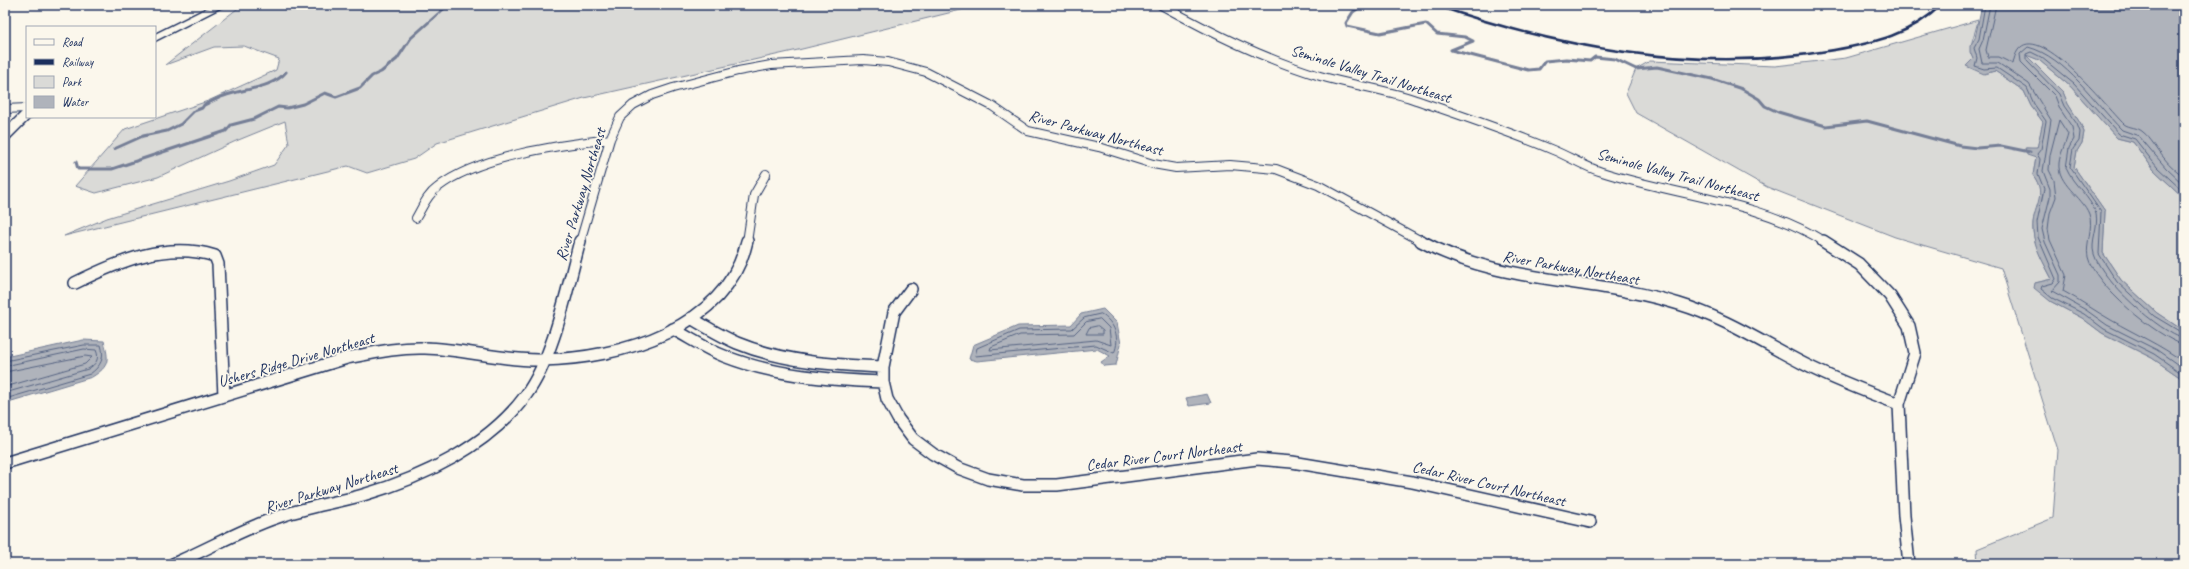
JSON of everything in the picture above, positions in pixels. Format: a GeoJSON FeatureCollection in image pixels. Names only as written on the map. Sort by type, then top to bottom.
{"type":"FeatureCollection","features":[{"type":"Feature","properties":{"kind":"street"},"geometry":{"type":"LineString","coordinates":[[156,38],[221,5]]}},
{"type":"Feature","properties":{"kind":"street","name":"Seminole Valley Trail Northeast"},"geometry":{"type":"LineString","coordinates":[[1161,5],[1208,31],[1254,52],[1320,76],[1380,89],[1412,99],[1554,150],[1601,172],[1740,206],[1767,215],[1810,233],[1859,264],[1890,296],[1909,326],[1915,353],[1899,404],[1904,516],[1909,564]]}},
{"type":"Feature","properties":{"kind":"street","name":"River Parkway Northeast"},"geometry":{"type":"LineString","coordinates":[[173,564],[278,517],[364,495],[406,481],[465,450],[499,424],[526,395],[546,360],[610,139],[620,118],[633,105],[652,95],[707,75],[771,65],[863,60],[888,62],[908,66],[926,72],[992,106],[1028,131],[1099,147],[1153,164],[1168,167],[1230,165],[1276,169],[1318,185],[1432,248],[1481,265],[1539,279],[1628,290],[1680,304],[1731,325],[1805,365],[1854,387],[1899,404]]}},
{"type":"Feature","properties":{"kind":"street"},"geometry":{"type":"LineString","coordinates":[[5,109],[26,108]]}},
{"type":"Feature","properties":{"kind":"street"},"geometry":{"type":"LineString","coordinates":[[5,136],[26,115]]}},
{"type":"Feature","properties":{"kind":"street"},"geometry":{"type":"LineString","coordinates":[[416,218],[426,198],[437,187],[452,177],[476,167],[554,146],[610,139]]}},
{"type":"Feature","properties":{"kind":"street","name":"Ushers Ridge Drive Northeast"},"geometry":{"type":"LineString","coordinates":[[5,463],[347,358],[382,351],[413,348],[442,349],[515,359],[546,360],[584,357],[620,350],[673,328],[691,318],[715,300],[729,285],[741,267],[747,247],[755,193],[766,174]]}},
{"type":"Feature","properties":{"kind":"street"},"geometry":{"type":"LineString","coordinates":[[75,283],[107,267],[164,251],[186,249],[204,251],[214,256],[218,264],[224,396]]}},
{"type":"Feature","properties":{"kind":"street","name":"Cedar River Court Northeast"},"geometry":{"type":"LineString","coordinates":[[911,288],[894,312],[883,367],[883,382],[887,399],[898,419],[913,439],[933,454],[958,468],[988,479],[1023,485],[1057,485],[1257,459],[1292,462],[1412,482],[1590,522]]}},
{"type":"Feature","properties":{"kind":"street"},"geometry":{"type":"LineString","coordinates":[[691,318],[745,346],[772,354],[807,362],[883,367]]}},
{"type":"Feature","properties":{"kind":"street"},"geometry":{"type":"LineString","coordinates":[[673,328],[729,358],[761,368],[798,376],[836,380],[883,382]]}},
{"type":"Feature","properties":{"kind":"green space"},"geometry":{"type":"Polygon","coordinates":[[[242,5],[981,5],[798,50],[584,98],[437,143],[414,159],[367,173],[348,166],[64,236],[107,218],[229,181],[274,165],[289,144],[285,121],[236,141],[158,177],[96,193],[75,186],[125,129],[208,101],[276,70],[279,59],[244,46],[214,47],[165,65],[242,5]]]}},
{"type":"Feature","properties":{"kind":"green space"},"geometry":{"type":"Polygon","coordinates":[[[1978,20],[1971,45],[1971,54],[1973,59],[1967,66],[1984,73],[1995,71],[2024,91],[2031,106],[2043,122],[2037,149],[2026,148],[2036,158],[2033,175],[2040,190],[2039,202],[2033,223],[2034,237],[2040,256],[2052,279],[2035,283],[2050,301],[2082,318],[2102,333],[2152,358],[2184,380],[2184,564],[1978,564],[1977,549],[2053,518],[2058,450],[2001,268],[1895,237],[1767,187],[1636,113],[1626,93],[1636,69],[1650,61],[1775,66],[1846,58],[1978,20]]]}},
{"type":"Feature","properties":{"kind":"green space"},"geometry":{"type":"Polygon","coordinates":[[[2025,54],[2039,60],[2071,87],[2117,138],[2133,142],[2154,170],[2184,198],[2184,331],[2157,313],[2121,280],[2103,253],[2105,211],[2074,167],[2077,151],[2082,143],[2084,132],[2063,92],[2025,54]]]}},
{"type":"Feature","properties":{"kind":"water"},"geometry":{"type":"Polygon","coordinates":[[[1982,5],[2184,5],[2184,198],[2154,170],[2133,142],[2117,138],[2071,87],[2039,60],[2026,55],[2063,92],[2084,132],[2082,143],[2077,151],[2074,167],[2105,211],[2103,253],[2121,280],[2157,313],[2184,331],[2184,380],[2152,358],[2102,333],[2082,318],[2050,301],[2034,288],[2035,283],[2052,279],[2035,243],[2033,222],[2040,196],[2038,183],[2033,175],[2036,158],[2027,155],[2025,148],[2037,148],[2043,122],[2031,106],[2024,91],[1995,71],[1984,74],[1966,66],[1973,59],[1970,52],[1970,46],[1975,38],[1982,5]]]}},
{"type":"Feature","properties":{"kind":"water"},"geometry":{"type":"Polygon","coordinates":[[[1103,309],[1117,323],[1121,344],[1116,365],[1104,366],[1101,362],[1110,356],[1097,349],[977,361],[969,359],[973,345],[1018,326],[1071,325],[1081,314],[1103,309]]]}},
{"type":"Feature","properties":{"kind":"water"},"geometry":{"type":"Polygon","coordinates":[[[83,340],[104,341],[107,353],[107,362],[98,373],[92,377],[5,403],[5,357],[83,340]]]}},
{"type":"Feature","properties":{"kind":"water"},"geometry":{"type":"Polygon","coordinates":[[[1207,394],[1211,403],[1189,406],[1186,398],[1207,394]]]}},
{"type":"Feature","properties":{"kind":"waterway"},"geometry":{"type":"LineString","coordinates":[[76,162],[78,169],[112,169],[226,131],[231,125],[254,119],[278,107],[287,108],[303,104],[325,93],[336,97],[360,88],[372,76],[381,72],[397,59],[411,38],[448,5]]}},
{"type":"Feature","properties":{"kind":"waterway"},"geometry":{"type":"LineString","coordinates":[[1363,5],[1353,12],[1346,23],[1347,26],[1380,33],[1426,24],[1437,34],[1465,37],[1473,41],[1451,50],[1528,70],[1539,69],[1545,61],[1566,59],[1590,61],[1595,57],[1615,59],[1636,69],[1657,67],[1712,79],[1742,89],[1759,99],[1765,106],[1778,112],[1826,126],[1867,121],[1960,146],[1977,148],[2001,146],[2030,152]]}},
{"type":"Feature","properties":{"kind":"waterway"},"geometry":{"type":"LineString","coordinates":[[114,149],[143,136],[167,131],[181,124],[194,111],[202,108],[204,105],[221,97],[274,82],[286,72]]}},
{"type":"Feature","properties":{"kind":"railway"},"geometry":{"type":"LineString","coordinates":[[1435,5],[1483,21],[1582,45],[1632,53],[1682,58],[1733,59],[1784,57],[1864,44],[1892,36],[1905,30],[1930,15],[1941,5]]}}]}
